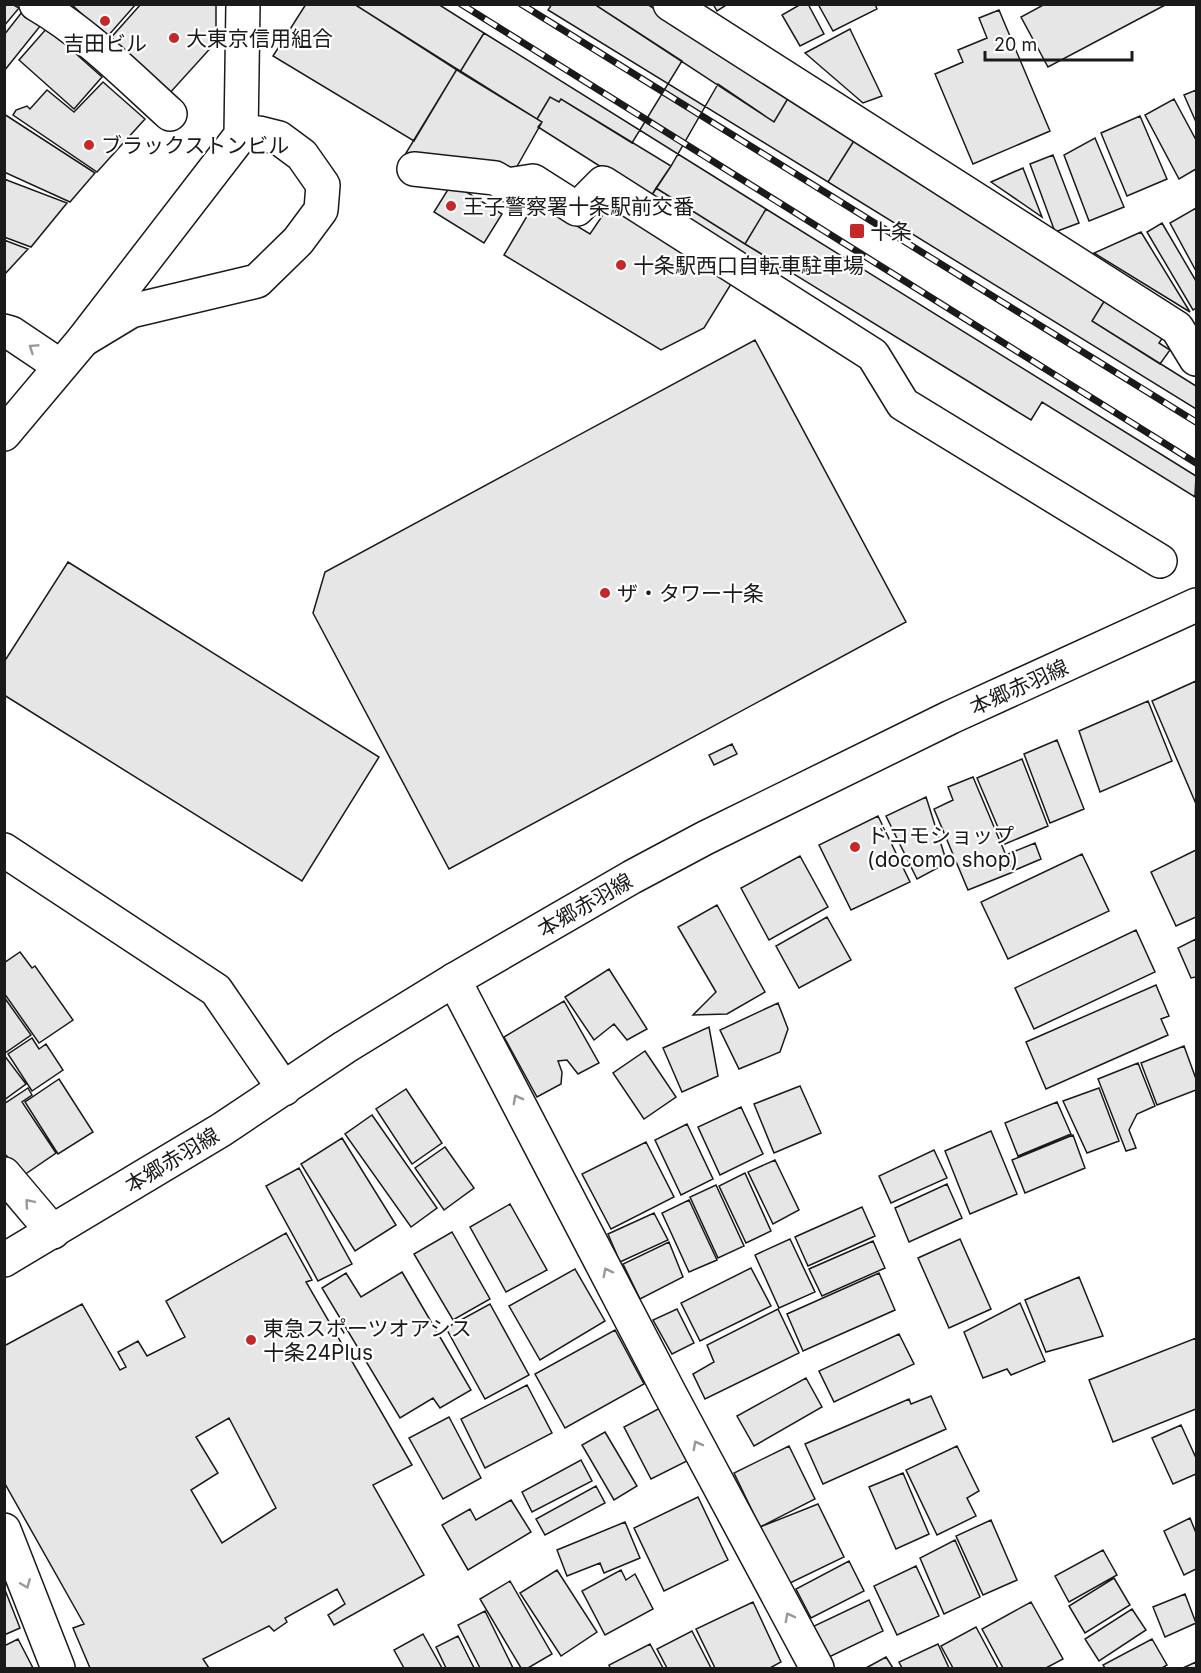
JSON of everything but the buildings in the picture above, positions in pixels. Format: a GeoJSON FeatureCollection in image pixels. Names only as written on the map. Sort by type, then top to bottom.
{"type":"FeatureCollection","features":[{"type":"Feature","properties":{"kind":"street"},"geometry":{"type":"LineString","coordinates":[[36,4],[60,18],[170,114]]}},
{"type":"Feature","properties":{"kind":"street"},"geometry":{"type":"LineString","coordinates":[[4,434],[83,340],[242,135],[243,4]]}},
{"type":"Feature","properties":{"kind":"street"},"geometry":{"type":"LineString","coordinates":[[670,4],[1177,328],[1197,359]]}},
{"type":"Feature","properties":{"kind":"street"},"geometry":{"type":"LineString","coordinates":[[83,340],[131,311],[257,281],[298,241],[321,210],[323,184],[302,155],[279,138],[259,133],[242,135]]}},
{"type":"Feature","properties":{"kind":"street"},"geometry":{"type":"LineString","coordinates":[[414,169],[495,178],[507,185],[533,181],[576,209],[603,183],[873,355],[903,404],[1160,561]]}},
{"type":"Feature","properties":{"kind":"street"},"geometry":{"type":"LineString","coordinates":[[4,331],[11,333],[60,366]]}},
{"type":"Feature","properties":{"kind":"street","name":"本郷赤羽線"},"geometry":{"type":"LineString","coordinates":[[4,1260],[221,1130],[345,1047],[454,980],[632,877],[705,838],[951,717],[1197,605]]}},
{"type":"Feature","properties":{"kind":"street"},"geometry":{"type":"LineString","coordinates":[[4,850],[216,990],[284,1089]]}},
{"type":"Feature","properties":{"kind":"street"},"geometry":{"type":"LineString","coordinates":[[454,980],[670,1394],[817,1668]]}},
{"type":"Feature","properties":{"kind":"street"},"geometry":{"type":"LineString","coordinates":[[4,1174],[53,1232]]}},
{"type":"Feature","properties":{"kind":"street"},"geometry":{"type":"LineString","coordinates":[[4,1530],[58,1668]]}},
{"type":"Feature","properties":{"kind":"railway"},"geometry":{"type":"LineString","coordinates":[[461,4],[1196,463]]}},
{"type":"Feature","properties":{"kind":"railway"},"geometry":{"type":"LineString","coordinates":[[521,4],[1196,422]]}},
{"type":"Feature","properties":{"kind":"place","name":"吉田ビル"},"geometry":{"type":"Point","coordinates":[105,21]}},
{"type":"Feature","properties":{"kind":"place","name":"大東京信用組合"},"geometry":{"type":"Point","coordinates":[174,38]}},
{"type":"Feature","properties":{"kind":"place","name":"ブラックストンビル"},"geometry":{"type":"Point","coordinates":[89,145]}},
{"type":"Feature","properties":{"kind":"place","name":"王子警察署十条駅前交番"},"geometry":{"type":"Point","coordinates":[451,206]}},
{"type":"Feature","properties":{"kind":"place","name":"十条"},"geometry":{"type":"Point","coordinates":[857,231]}},
{"type":"Feature","properties":{"kind":"place","name":"十条駅西口自転車駐車場"},"geometry":{"type":"Point","coordinates":[621,265]}},
{"type":"Feature","properties":{"kind":"place","name":"ザ・タワー十条"},"geometry":{"type":"Point","coordinates":[605,593]}},
{"type":"Feature","properties":{"kind":"place","name":"ドコモショップ (docomo shop)"},"geometry":{"type":"Point","coordinates":[855,847]}},
{"type":"Feature","properties":{"kind":"place","name":"東急スポーツオアシス 十条24Plus"},"geometry":{"type":"Point","coordinates":[251,1340]}}]}
